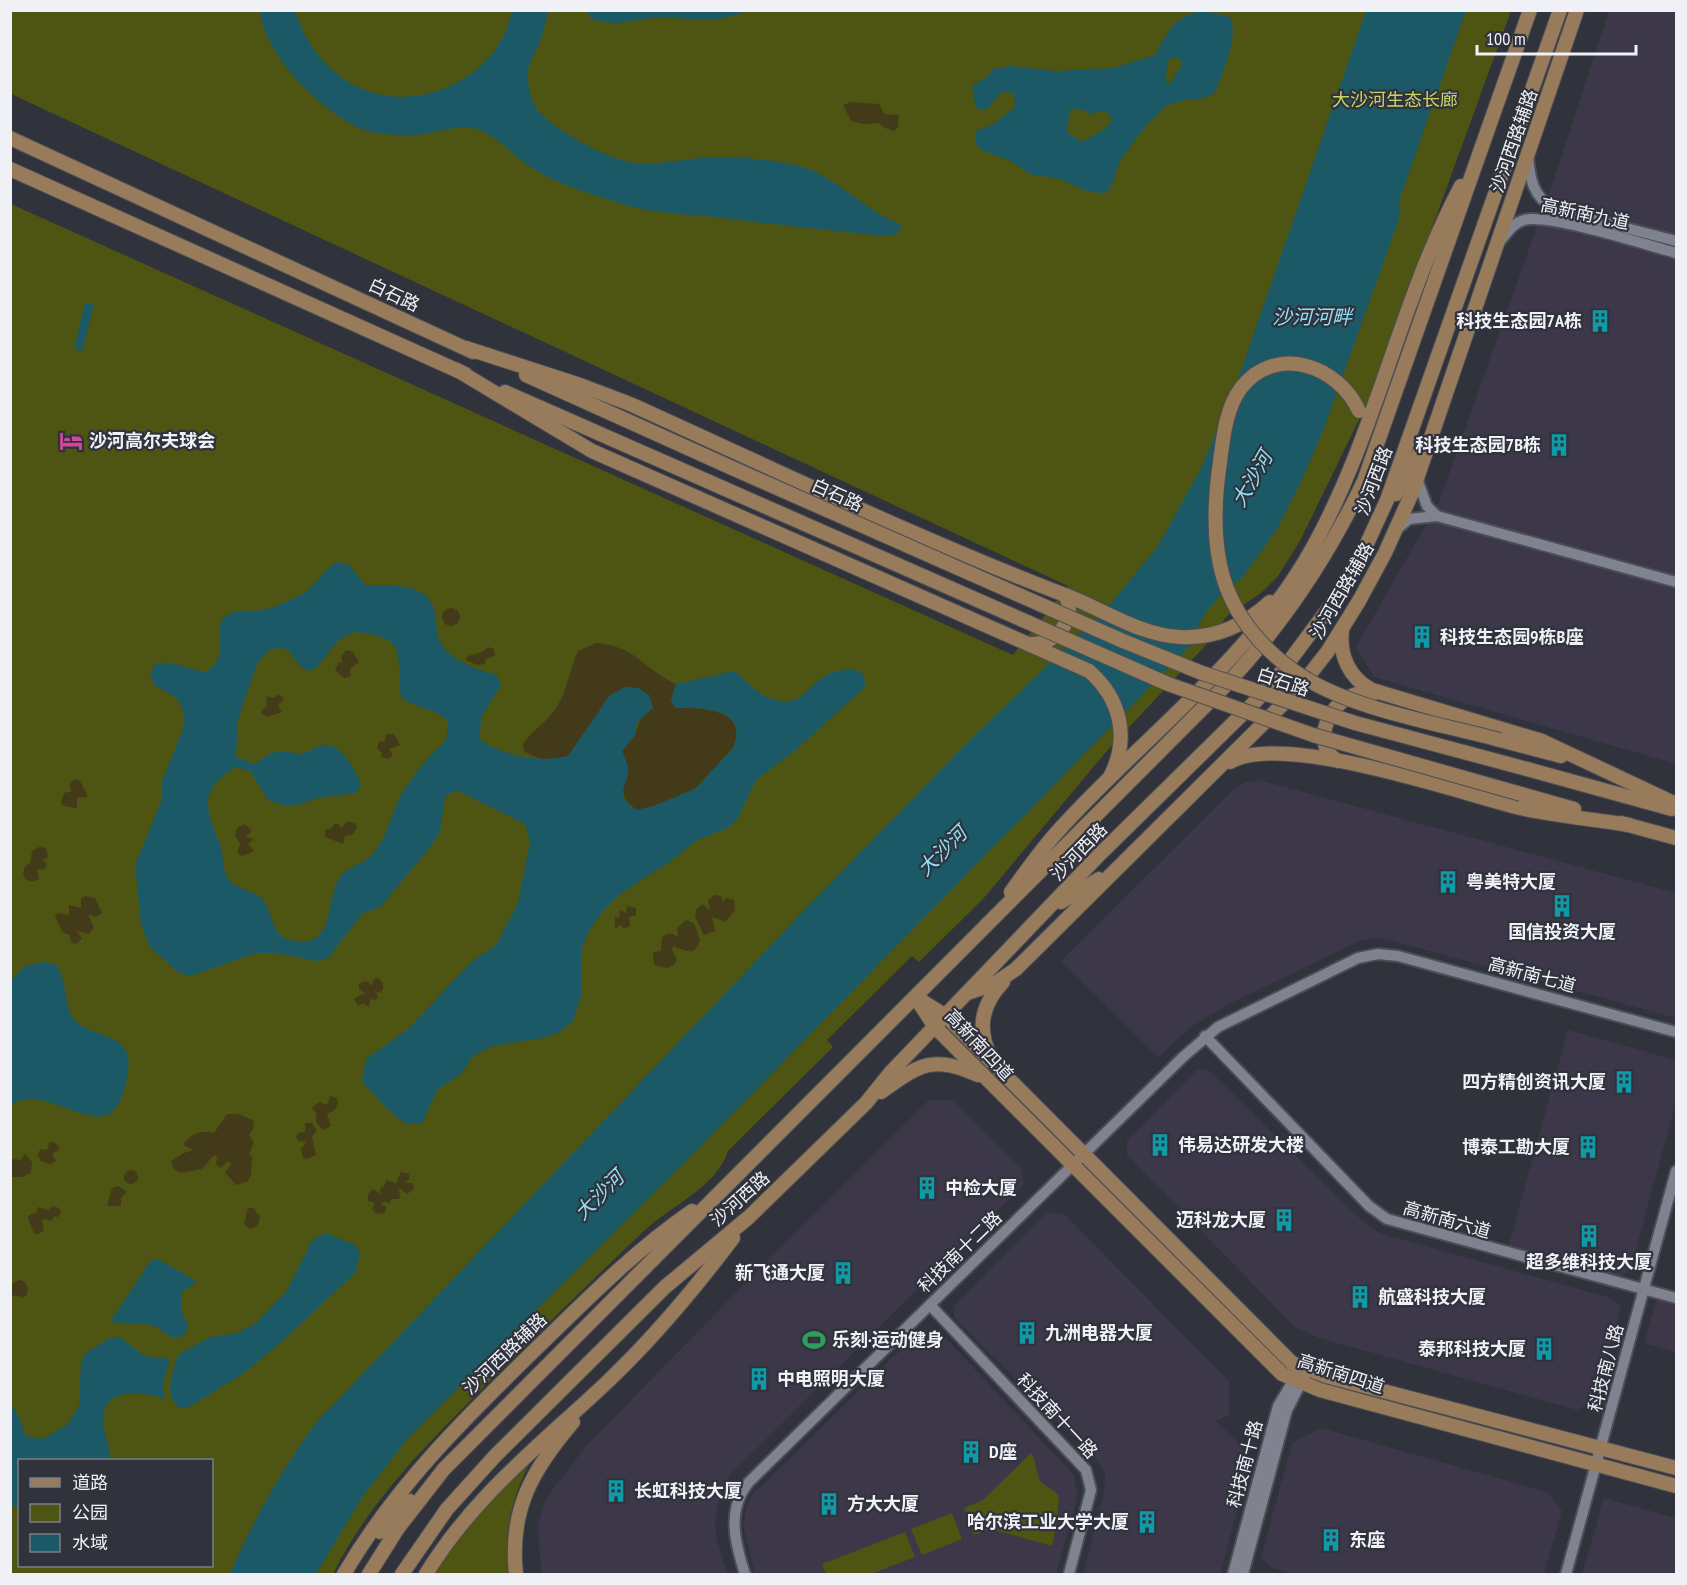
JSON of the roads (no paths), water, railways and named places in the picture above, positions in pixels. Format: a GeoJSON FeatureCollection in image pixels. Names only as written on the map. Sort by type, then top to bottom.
{"type":"FeatureCollection","features":[{"type":"Feature","properties":{"kind":"main road","name":"沙河西路"},"geometry":{"type":"LineString","coordinates":[[369,1575],[428,1487],[723,1188],[916,998],[1226,686],[1268,638],[1314,574],[1341,528],[1372,461],[1530,10]]}},
{"type":"Feature","properties":{"kind":"main road","name":"沙河西路"},"geometry":{"type":"LineString","coordinates":[[402,1575],[447,1509],[495,1456],[665,1287],[749,1217],[866,1103],[1044,913],[1271,686],[1332,604],[1364,550],[1395,478],[1560,10]]}},
{"type":"Feature","properties":{"kind":"main road","name":"沙河西路辅路"},"geometry":{"type":"LineString","coordinates":[[969,993],[994,984],[1016,969],[1299,688],[1342,630],[1396,530],[1417,479],[1577,10]]}},
{"type":"Feature","properties":{"kind":"main road","name":"沙河西路辅路"},"geometry":{"type":"LineString","coordinates":[[986,927],[1056,833],[1237,652],[1291,583],[1330,514],[1364,438],[1437,233],[1486,135]]}},
{"type":"Feature","properties":{"kind":"main road","name":"白石路"},"geometry":{"type":"LineString","coordinates":[[10,138],[732,468],[1122,641],[1202,674],[1336,717],[1677,810]]}},
{"type":"Feature","properties":{"kind":"main road"},"geometry":{"type":"LineString","coordinates":[[10,169],[457,370],[1168,684],[1313,735],[1677,838]]}},
{"type":"Feature","properties":{"kind":"main road"},"geometry":{"type":"LineString","coordinates":[[466,348],[580,385],[630,404],[1041,587],[1139,627],[1168,636],[1196,637],[1231,628],[1259,612],[1291,583]]}},
{"type":"Feature","properties":{"kind":"main road"},"geometry":{"type":"LineString","coordinates":[[1364,438],[1359,411],[1352,397],[1336,379],[1301,364],[1272,367],[1251,378],[1240,390],[1225,430],[1214,508],[1215,544],[1228,593],[1247,625],[1263,644],[1294,671],[1319,686],[1361,702],[1598,766]]}},
{"type":"Feature","properties":{"kind":"main road"},"geometry":{"type":"LineString","coordinates":[[457,370],[592,451],[1076,664],[1101,681],[1118,714],[1119,753],[1109,779]]}},
{"type":"Feature","properties":{"kind":"main road"},"geometry":{"type":"LineString","coordinates":[[1364,550],[1413,464],[1445,398]]}},
{"type":"Feature","properties":{"kind":"main road"},"geometry":{"type":"LineString","coordinates":[[1027,643],[1046,642],[1064,626],[1071,609],[1072,598]]}},
{"type":"Feature","properties":{"kind":"main road"},"geometry":{"type":"LineString","coordinates":[[1342,630],[1342,649],[1349,669],[1365,687],[1381,694],[1533,737],[1677,804]]}},
{"type":"Feature","properties":{"kind":"main road"},"geometry":{"type":"LineString","coordinates":[[1349,764],[1331,756],[1323,746],[1332,712],[1341,700],[1354,693],[1381,694]]}},
{"type":"Feature","properties":{"kind":"main road"},"geometry":{"type":"LineString","coordinates":[[1216,770],[1244,755],[1263,752],[1285,753],[1349,764],[1523,808],[1629,825]]}},
{"type":"Feature","properties":{"kind":"main road"},"geometry":{"type":"LineString","coordinates":[[1044,913],[1121,865]]}},
{"type":"Feature","properties":{"kind":"main road"},"geometry":{"type":"LineString","coordinates":[[1000,1071],[986,1046],[982,1023],[992,995],[1016,969]]}},
{"type":"Feature","properties":{"kind":"main road","name":"高新南四道"},"geometry":{"type":"LineString","coordinates":[[916,998],[946,1016],[1284,1358],[1304,1369],[1677,1468]]}},
{"type":"Feature","properties":{"kind":"main road","name":"高新南四道"},"geometry":{"type":"LineString","coordinates":[[916,998],[935,1027],[983,1077],[1275,1369],[1296,1382],[1677,1486]]}},
{"type":"Feature","properties":{"kind":"main road"},"geometry":{"type":"LineString","coordinates":[[866,1103],[917,1067],[928,1064],[953,1066],[983,1077]]}},
{"type":"Feature","properties":{"kind":"main road","name":"沙河西路辅路"},"geometry":{"type":"LineString","coordinates":[[344,1575],[375,1524],[419,1467],[466,1416],[645,1245],[723,1188]]}},
{"type":"Feature","properties":{"kind":"main road"},"geometry":{"type":"LineString","coordinates":[[516,1575],[516,1528],[530,1481],[550,1449],[602,1387],[683,1304],[749,1217]]}},
{"type":"Feature","properties":{"kind":"main road"},"geometry":{"type":"LineString","coordinates":[[426,1575],[444,1546],[490,1490],[524,1455],[602,1387]]}},
{"type":"Feature","properties":{"kind":"main road"},"geometry":{"type":"LineString","coordinates":[[350,1575],[385,1524],[428,1487]]}},
{"type":"Feature","properties":{"kind":"street","name":"高新南九道"},"geometry":{"type":"LineString","coordinates":[[1528,156],[1533,188],[1554,208],[1677,241]]}},
{"type":"Feature","properties":{"kind":"street","name":"高新南九道"},"geometry":{"type":"LineString","coordinates":[[1496,246],[1515,224],[1534,218],[1560,222],[1677,253]]}},
{"type":"Feature","properties":{"kind":"street"},"geometry":{"type":"LineString","coordinates":[[1417,479],[1421,495],[1437,516]]}},
{"type":"Feature","properties":{"kind":"street"},"geometry":{"type":"LineString","coordinates":[[1396,530],[1409,519],[1437,516],[1677,582]]}},
{"type":"Feature","properties":{"kind":"street","name":"高新南七道"},"geometry":{"type":"LineString","coordinates":[[1378,954],[1398,956],[1677,1032]]}},
{"type":"Feature","properties":{"kind":"street","name":"科技南十二路"},"geometry":{"type":"LineString","coordinates":[[745,1575],[734,1529],[736,1507],[743,1490],[930,1305],[1205,1036],[1218,1026],[1358,958],[1378,954]]}},
{"type":"Feature","properties":{"kind":"street","name":"高新南六道"},"geometry":{"type":"LineString","coordinates":[[1205,1036],[1369,1206],[1387,1220],[1677,1298]]}},
{"type":"Feature","properties":{"kind":"street","name":"科技南八路"},"geometry":{"type":"LineString","coordinates":[[1566,1575],[1677,1171]]}},
{"type":"Feature","properties":{"kind":"street","name":"科技南十一路"},"geometry":{"type":"LineString","coordinates":[[930,1305],[1086,1470],[1091,1490],[1069,1575]]}},
{"type":"Feature","properties":{"kind":"street","name":"科技南十路"},"geometry":{"type":"LineString","coordinates":[[1237,1574],[1278,1406],[1304,1369]]}},
{"type":"Feature","properties":{"kind":"water"},"geometry":{"type":"Polygon","coordinates":[[[587,10],[747,11],[714,19],[649,18],[609,23],[590,18],[587,10]]]}},
{"type":"Feature","properties":{"kind":"water"},"geometry":{"type":"Polygon","coordinates":[[[260,11],[295,11],[299,23],[318,55],[326,65],[346,81],[381,95],[406,97],[430,93],[453,85],[474,72],[491,55],[504,34],[512,11],[548,11],[545,26],[529,67],[529,89],[535,106],[567,134],[597,150],[625,161],[637,163],[724,157],[772,161],[806,168],[834,183],[874,211],[902,225],[897,234],[883,236],[653,211],[628,206],[551,179],[525,163],[491,136],[476,129],[461,127],[413,135],[384,134],[362,129],[325,106],[295,78],[271,44],[260,11]]]}},
{"type":"Feature","properties":{"kind":"water"},"geometry":{"type":"Polygon","coordinates":[[[1203,11],[1230,17],[1233,34],[1226,64],[1216,91],[1199,99],[1173,103],[1161,110],[1128,150],[1119,164],[1111,187],[1105,193],[1089,192],[1060,179],[1030,174],[1011,161],[981,150],[976,144],[976,131],[992,125],[1015,107],[1014,93],[1002,92],[986,110],[976,108],[972,86],[987,77],[993,69],[1012,66],[1056,71],[1114,68],[1155,55],[1173,26],[1185,16],[1203,11]],[[1172,58],[1167,63],[1166,82],[1170,84],[1182,64],[1179,58],[1172,58]],[[1070,109],[1067,132],[1082,142],[1105,129],[1112,120],[1109,113],[1098,111],[1092,115],[1082,109],[1070,109]]]}},
{"type":"Feature","properties":{"kind":"water","name":"沙河河畔"},"geometry":{"type":"Polygon","coordinates":[[[1366,11],[1466,11],[1399,201],[1399,219],[1323,431],[1277,529],[1242,578],[1219,597],[1203,616],[1188,648],[700,1147],[408,1438],[363,1496],[316,1574],[230,1574],[268,1497],[314,1425],[814,900],[967,743],[1111,603],[1158,546],[1201,468],[1237,382],[1366,11]]]}},
{"type":"Feature","properties":{"kind":"water"},"geometry":{"type":"Polygon","coordinates":[[[85,302],[94,305],[82,351],[74,349],[85,302]]]}},
{"type":"Feature","properties":{"kind":"water"},"geometry":{"type":"Polygon","coordinates":[[[337,562],[349,565],[365,585],[407,587],[425,595],[432,603],[438,637],[446,650],[466,664],[497,675],[501,685],[482,716],[479,739],[499,750],[533,758],[568,756],[610,695],[625,687],[638,688],[649,695],[653,708],[637,722],[635,735],[622,751],[628,771],[623,790],[624,798],[637,810],[654,806],[695,789],[733,748],[736,734],[735,724],[729,717],[720,712],[697,708],[675,708],[671,700],[676,684],[734,671],[767,697],[778,701],[788,701],[801,696],[828,674],[855,669],[864,675],[865,687],[797,749],[756,780],[737,820],[726,829],[697,840],[671,861],[620,894],[603,911],[589,931],[581,950],[581,996],[573,1021],[560,1032],[543,1038],[492,1046],[473,1056],[460,1075],[438,1089],[422,1123],[406,1124],[395,1116],[362,1082],[366,1059],[408,1029],[471,962],[496,945],[518,903],[530,842],[525,824],[456,790],[445,797],[440,833],[380,907],[363,913],[328,958],[316,961],[277,953],[257,953],[190,976],[178,972],[150,947],[141,925],[135,865],[162,799],[162,781],[183,729],[184,712],[177,698],[154,685],[150,674],[156,663],[175,664],[206,672],[219,657],[219,629],[226,616],[239,611],[266,609],[303,594],[337,562]],[[355,632],[344,637],[315,668],[310,670],[304,669],[289,650],[278,648],[268,651],[257,664],[238,719],[236,757],[255,764],[276,752],[301,754],[324,745],[331,746],[342,753],[355,772],[361,784],[356,793],[318,798],[298,805],[283,805],[268,800],[250,771],[236,767],[215,784],[210,792],[208,801],[211,820],[228,877],[235,885],[262,899],[277,931],[281,936],[293,941],[307,941],[317,937],[323,930],[340,877],[373,854],[388,827],[404,789],[446,741],[448,721],[401,697],[397,651],[393,644],[373,635],[355,632]]]}},
{"type":"Feature","properties":{"kind":"water"},"geometry":{"type":"Polygon","coordinates":[[[43,962],[56,964],[64,983],[69,1010],[79,1024],[108,1037],[124,1048],[128,1058],[128,1072],[123,1094],[117,1106],[108,1114],[96,1117],[39,1100],[25,1100],[11,1105],[11,980],[25,966],[43,962]]]}},
{"type":"Feature","properties":{"kind":"water"},"geometry":{"type":"Polygon","coordinates":[[[326,1233],[355,1245],[360,1251],[356,1272],[286,1338],[244,1373],[189,1407],[180,1408],[171,1397],[170,1390],[178,1355],[208,1338],[240,1332],[257,1322],[286,1292],[313,1239],[326,1233]]]}},
{"type":"Feature","properties":{"kind":"water"},"geometry":{"type":"Polygon","coordinates":[[[158,1259],[195,1280],[194,1284],[181,1293],[181,1311],[188,1324],[186,1332],[180,1338],[171,1337],[153,1325],[110,1322],[151,1260],[158,1259]]]}},
{"type":"Feature","properties":{"kind":"water"},"geometry":{"type":"Polygon","coordinates":[[[112,1337],[121,1338],[144,1356],[170,1359],[163,1384],[165,1399],[127,1394],[111,1400],[105,1407],[103,1418],[110,1459],[18,1459],[18,1508],[11,1505],[11,1405],[18,1415],[26,1436],[43,1439],[68,1424],[79,1406],[81,1361],[88,1351],[112,1337]]]}},
{"type":"Feature","properties":{"kind":"place","name":"科技生态园7A栋"},"geometry":{"type":"Point","coordinates":[1600,321]}},
{"type":"Feature","properties":{"kind":"place","name":"沙河高尔夫球会"},"geometry":{"type":"Point","coordinates":[71,441]}},
{"type":"Feature","properties":{"kind":"place","name":"科技生态园7B栋"},"geometry":{"type":"Point","coordinates":[1559,445]}},
{"type":"Feature","properties":{"kind":"place","name":"科技生态园9栋B座"},"geometry":{"type":"Point","coordinates":[1422,637]}},
{"type":"Feature","properties":{"kind":"place","name":"粤美特大厦"},"geometry":{"type":"Point","coordinates":[1448,882]}},
{"type":"Feature","properties":{"kind":"place","name":"国信投资大厦"},"geometry":{"type":"Point","coordinates":[1562,906]}},
{"type":"Feature","properties":{"kind":"place","name":"四方精创资讯大厦"},"geometry":{"type":"Point","coordinates":[1624,1082]}},
{"type":"Feature","properties":{"kind":"place","name":"伟易达研发大楼"},"geometry":{"type":"Point","coordinates":[1160,1145]}},
{"type":"Feature","properties":{"kind":"place","name":"博泰工勘大厦"},"geometry":{"type":"Point","coordinates":[1588,1147]}},
{"type":"Feature","properties":{"kind":"place","name":"中检大厦"},"geometry":{"type":"Point","coordinates":[927,1188]}},
{"type":"Feature","properties":{"kind":"place","name":"迈科龙大厦"},"geometry":{"type":"Point","coordinates":[1284,1220]}},
{"type":"Feature","properties":{"kind":"place","name":"超多维科技大厦"},"geometry":{"type":"Point","coordinates":[1589,1236]}},
{"type":"Feature","properties":{"kind":"place","name":"新飞通大厦"},"geometry":{"type":"Point","coordinates":[843,1273]}},
{"type":"Feature","properties":{"kind":"place","name":"航盛科技大厦"},"geometry":{"type":"Point","coordinates":[1360,1297]}},
{"type":"Feature","properties":{"kind":"place","name":"九洲电器大厦"},"geometry":{"type":"Point","coordinates":[1027,1333]}},
{"type":"Feature","properties":{"kind":"place","name":"乐刻·运动健身"},"geometry":{"type":"Point","coordinates":[814,1340]}},
{"type":"Feature","properties":{"kind":"place","name":"泰邦科技大厦"},"geometry":{"type":"Point","coordinates":[1544,1349]}},
{"type":"Feature","properties":{"kind":"place","name":"中电照明大厦"},"geometry":{"type":"Point","coordinates":[759,1379]}},
{"type":"Feature","properties":{"kind":"place","name":"D座"},"geometry":{"type":"Point","coordinates":[971,1452]}},
{"type":"Feature","properties":{"kind":"place","name":"长虹科技大厦"},"geometry":{"type":"Point","coordinates":[616,1491]}},
{"type":"Feature","properties":{"kind":"place","name":"方大大厦"},"geometry":{"type":"Point","coordinates":[829,1504]}},
{"type":"Feature","properties":{"kind":"place","name":"哈尔滨工业大学大厦"},"geometry":{"type":"Point","coordinates":[1147,1522]}},
{"type":"Feature","properties":{"kind":"place","name":"东座"},"geometry":{"type":"Point","coordinates":[1331,1540]}},
{"type":"Feature","properties":{"kind":"park label","name":"大沙河生态长廊"},"geometry":{"type":"Point","coordinates":[1395,100]}},
{"type":"Feature","properties":{"kind":"water label","name":"大沙河"},"geometry":{"type":"Point","coordinates":[1252,479]}},
{"type":"Feature","properties":{"kind":"water label","name":"大沙河"},"geometry":{"type":"Point","coordinates":[942,851]}},
{"type":"Feature","properties":{"kind":"water label","name":"大沙河"},"geometry":{"type":"Point","coordinates":[599,1195]}}]}
